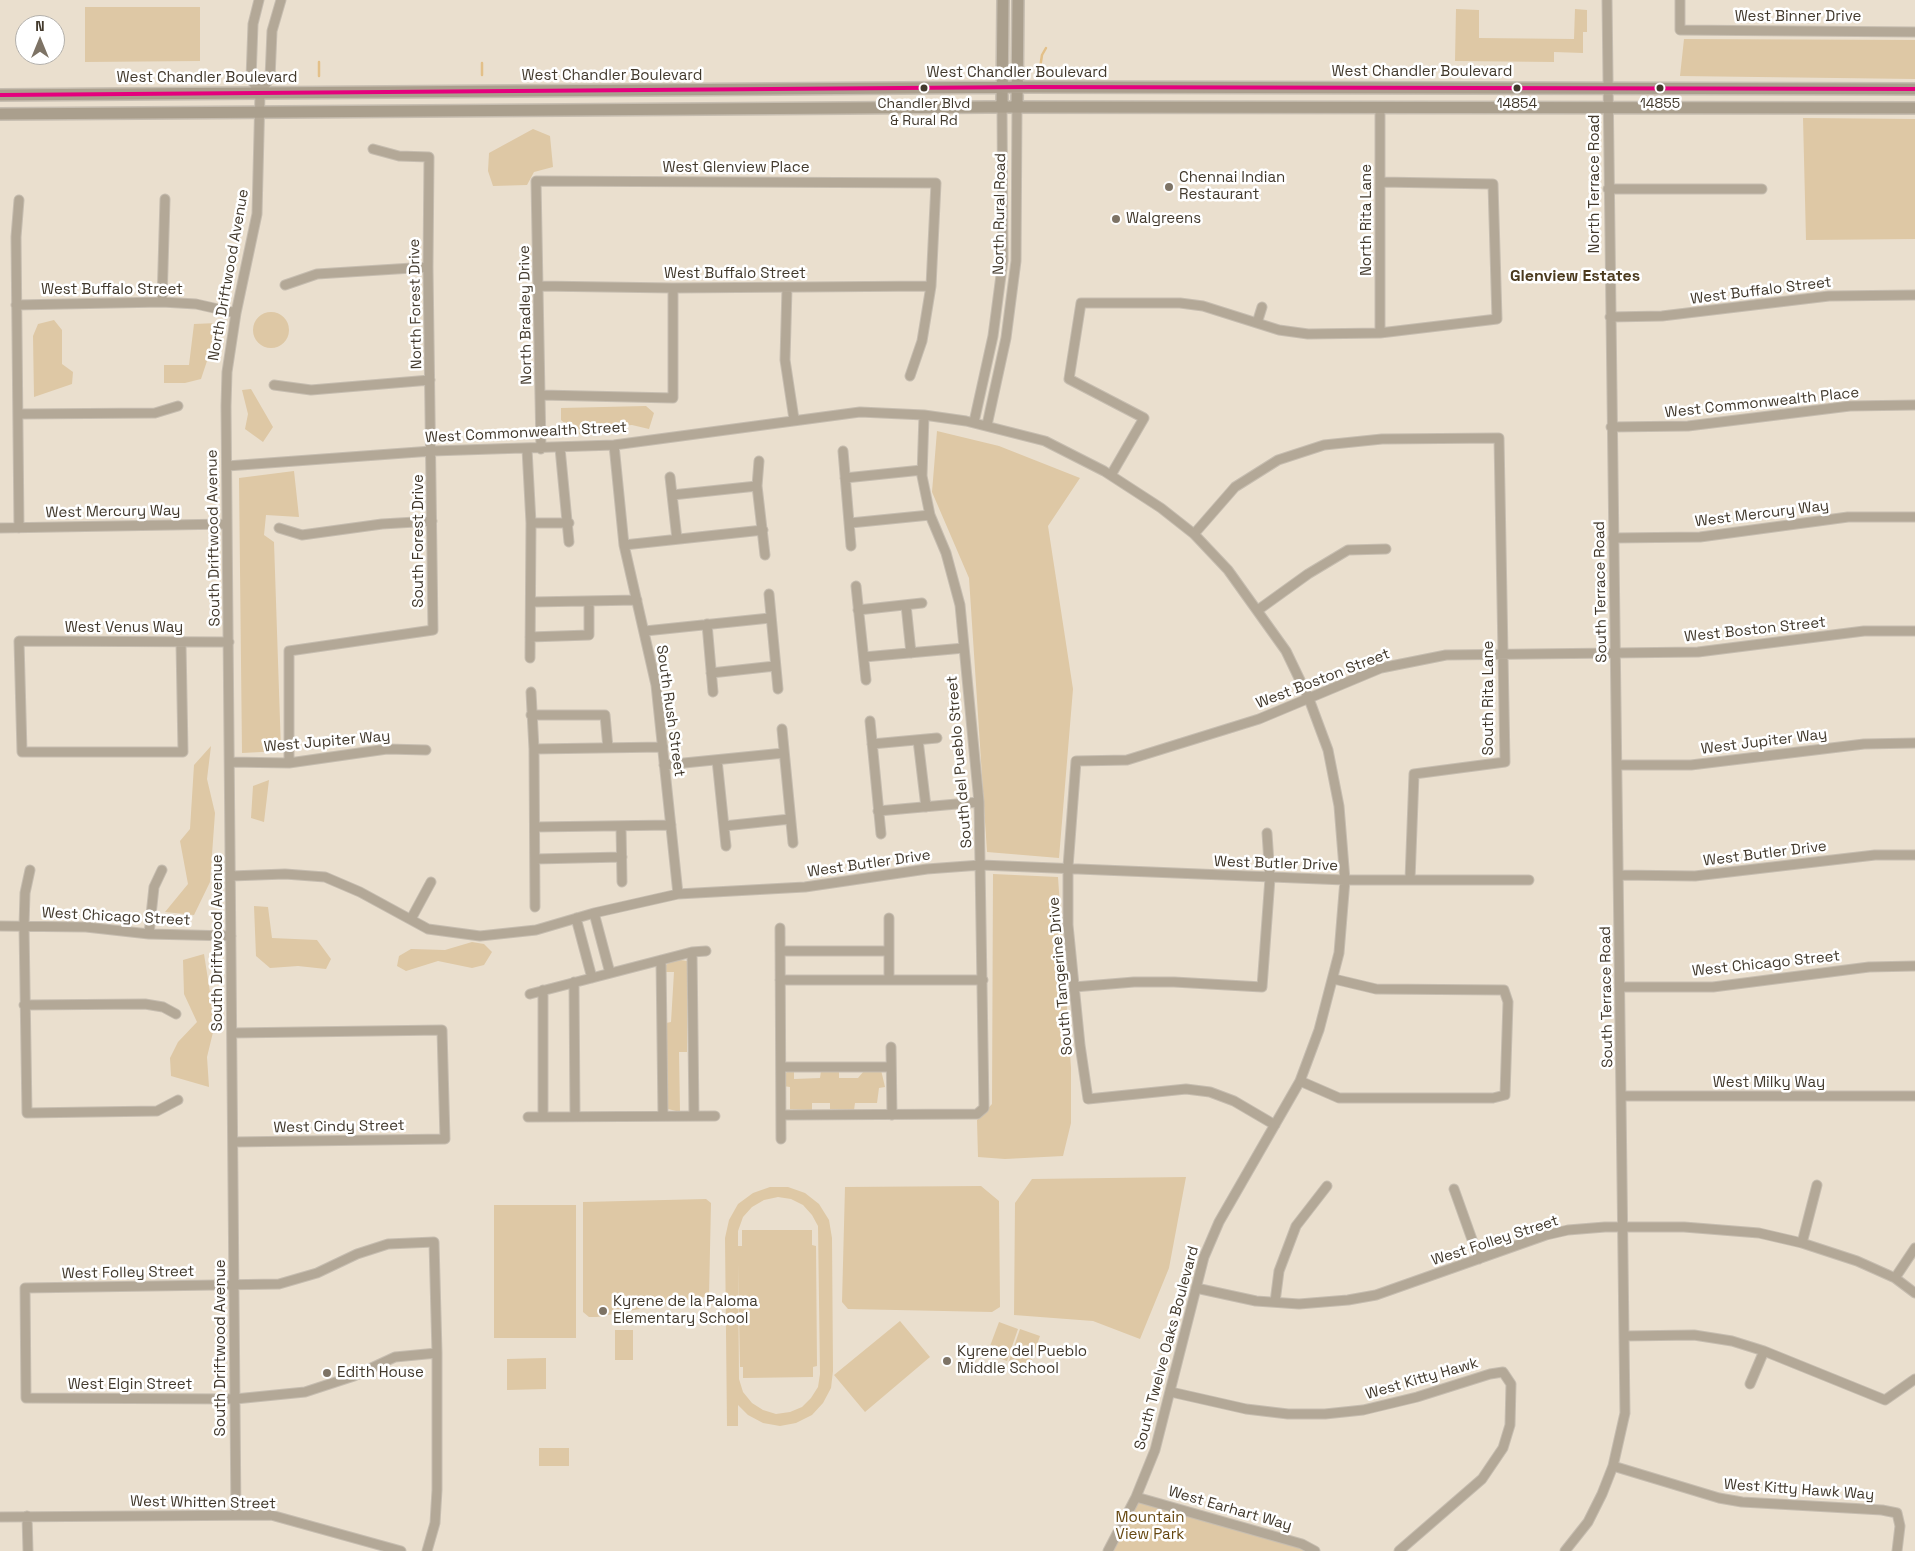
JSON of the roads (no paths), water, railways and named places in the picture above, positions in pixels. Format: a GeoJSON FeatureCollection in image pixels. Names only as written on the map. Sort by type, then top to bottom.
{"type":"FeatureCollection","features":[{"type":"Feature","properties":{"kind":"main road","name":"North Rural Road"},"geometry":{"type":"LineString","coordinates":[[1002,107],[1003,0]]}},
{"type":"Feature","properties":{"kind":"main road","name":"North Rural Road"},"geometry":{"type":"LineString","coordinates":[[1017,107],[1018,0]]}},
{"type":"Feature","properties":{"kind":"main road","name":"West Chandler Boulevard"},"geometry":{"type":"LineString","coordinates":[[0,95],[1017,87],[1915,89]]}},
{"type":"Feature","properties":{"kind":"main road"},"geometry":{"type":"LineString","coordinates":[[1267,108],[1268,87]]}},
{"type":"Feature","properties":{"kind":"main road"},"geometry":{"type":"LineString","coordinates":[[0,114],[1002,107],[1915,108]]}},
{"type":"Feature","properties":{"kind":"street"},"geometry":{"type":"LineString","coordinates":[[259,0],[253,24],[251,80],[260,93],[270,78],[272,31],[281,0]]}},
{"type":"Feature","properties":{"kind":"street","name":"North Terrace Road"},"geometry":{"type":"LineString","coordinates":[[1607,0],[1611,427]]}},
{"type":"Feature","properties":{"kind":"street","name":"West Binner Drive"},"geometry":{"type":"LineString","coordinates":[[1680,0],[1680,30],[1915,32]]}},
{"type":"Feature","properties":{"kind":"street","name":"North Driftwood Avenue"},"geometry":{"type":"LineString","coordinates":[[227,372],[236,313],[257,214],[260,93]]}},
{"type":"Feature","properties":{"kind":"street","name":"North Rural Road"},"geometry":{"type":"LineString","coordinates":[[974,422],[1000,294],[1004,231],[1002,107]]}},
{"type":"Feature","properties":{"kind":"street","name":"North Rural Road"},"geometry":{"type":"LineString","coordinates":[[986,425],[1006,338],[1013,294],[1017,231],[1017,107]]}},
{"type":"Feature","properties":{"kind":"street","name":"North Rita Lane"},"geometry":{"type":"LineString","coordinates":[[1380,108],[1380,333]]}},
{"type":"Feature","properties":{"kind":"street","name":"North Forest Drive"},"geometry":{"type":"LineString","coordinates":[[373,149],[399,156],[429,157],[428,267],[432,451]]}},
{"type":"Feature","properties":{"kind":"street","name":"West Glenview Place"},"geometry":{"type":"LineString","coordinates":[[536,181],[936,183],[931,286]]}},
{"type":"Feature","properties":{"kind":"street","name":"North Bradley Drive"},"geometry":{"type":"LineString","coordinates":[[536,181],[541,449]]}},
{"type":"Feature","properties":{"kind":"street"},"geometry":{"type":"LineString","coordinates":[[1112,475],[1144,418],[1070,380],[1081,303],[1180,302],[1203,306],[1279,330],[1308,334],[1380,333],[1497,319],[1493,184],[1381,182]]}},
{"type":"Feature","properties":{"kind":"street"},"geometry":{"type":"LineString","coordinates":[[1608,189],[1762,189]]}},
{"type":"Feature","properties":{"kind":"street"},"geometry":{"type":"LineString","coordinates":[[162,302],[165,199]]}},
{"type":"Feature","properties":{"kind":"street"},"geometry":{"type":"LineString","coordinates":[[18,528],[16,237],[20,200]]}},
{"type":"Feature","properties":{"kind":"street"},"geometry":{"type":"LineString","coordinates":[[1004,231],[1017,231]]}},
{"type":"Feature","properties":{"kind":"street"},"geometry":{"type":"LineString","coordinates":[[285,285],[317,274],[428,267]]}},
{"type":"Feature","properties":{"kind":"street","name":"West Buffalo Street"},"geometry":{"type":"LineString","coordinates":[[539,286],[673,288],[931,286]]}},
{"type":"Feature","properties":{"kind":"street"},"geometry":{"type":"LineString","coordinates":[[910,376],[922,341],[931,286]]}},
{"type":"Feature","properties":{"kind":"street"},"geometry":{"type":"LineString","coordinates":[[541,395],[673,398],[673,288]]}},
{"type":"Feature","properties":{"kind":"street"},"geometry":{"type":"LineString","coordinates":[[787,288],[785,360],[794,419]]}},
{"type":"Feature","properties":{"kind":"street","name":"West Buffalo Street"},"geometry":{"type":"LineString","coordinates":[[1610,317],[1662,316],[1838,295],[1915,294]]}},
{"type":"Feature","properties":{"kind":"street","name":"West Buffalo Street"},"geometry":{"type":"LineString","coordinates":[[16,305],[162,302],[196,304],[236,313]]}},
{"type":"Feature","properties":{"kind":"street"},"geometry":{"type":"LineString","coordinates":[[1257,323],[1262,307]]}},
{"type":"Feature","properties":{"kind":"street","name":"South Driftwood Avenue"},"geometry":{"type":"LineString","coordinates":[[227,372],[236,1514]]}},
{"type":"Feature","properties":{"kind":"street"},"geometry":{"type":"LineString","coordinates":[[274,385],[311,390],[430,380]]}},
{"type":"Feature","properties":{"kind":"street","name":"West Commonwealth Place"},"geometry":{"type":"LineString","coordinates":[[1611,427],[1688,426],[1850,406],[1915,405]]}},
{"type":"Feature","properties":{"kind":"street"},"geometry":{"type":"LineString","coordinates":[[18,414],[155,413],[178,406]]}},
{"type":"Feature","properties":{"kind":"street","name":"West Commonwealth Street"},"geometry":{"type":"LineString","coordinates":[[227,466],[432,451],[541,449],[614,445],[794,419],[860,412],[924,415],[974,422]]}},
{"type":"Feature","properties":{"kind":"street","name":"South del Pueblo Street"},"geometry":{"type":"LineString","coordinates":[[892,1115],[977,1114],[982,1112],[985,1104],[982,865],[979,802],[956,586],[930,515],[922,470],[924,415]]}},
{"type":"Feature","properties":{"kind":"street","name":"South Twelve Oaks Boulevard"},"geometry":{"type":"LineString","coordinates":[[974,422],[1045,442],[1112,475],[1161,508],[1194,534],[1228,570],[1286,652],[1310,699],[1328,750],[1339,806],[1345,880],[1340,953],[1334,980],[1300,1082],[1219,1222],[1204,1257],[1155,1450],[1136,1497],[1108,1551]]}},
{"type":"Feature","properties":{"kind":"street","name":"South Terrace Road"},"geometry":{"type":"LineString","coordinates":[[1565,1551],[1588,1522],[1613,1466],[1625,1413],[1624,1227],[1611,427]]}},
{"type":"Feature","properties":{"kind":"street","name":"South Rita Lane"},"geometry":{"type":"LineString","coordinates":[[1194,534],[1235,487],[1278,460],[1324,445],[1382,438],[1499,438],[1505,762],[1414,774],[1410,880]]}},
{"type":"Feature","properties":{"kind":"street","name":"South Rush Street"},"geometry":{"type":"LineString","coordinates":[[614,445],[624,545],[656,685],[678,894]]}},
{"type":"Feature","properties":{"kind":"street"},"geometry":{"type":"LineString","coordinates":[[560,448],[569,523],[569,542]]}},
{"type":"Feature","properties":{"kind":"street"},"geometry":{"type":"LineString","coordinates":[[526,449],[531,523],[532,602],[530,658]]}},
{"type":"Feature","properties":{"kind":"street","name":"South Forest Drive"},"geometry":{"type":"LineString","coordinates":[[290,763],[288,651],[434,630],[432,451]]}},
{"type":"Feature","properties":{"kind":"street"},"geometry":{"type":"LineString","coordinates":[[842,451],[851,546]]}},
{"type":"Feature","properties":{"kind":"street"},"geometry":{"type":"LineString","coordinates":[[759,461],[757,486],[765,555]]}},
{"type":"Feature","properties":{"kind":"street"},"geometry":{"type":"LineString","coordinates":[[845,478],[922,470]]}},
{"type":"Feature","properties":{"kind":"street"},"geometry":{"type":"LineString","coordinates":[[670,477],[676,539]]}},
{"type":"Feature","properties":{"kind":"street"},"geometry":{"type":"LineString","coordinates":[[672,495],[757,486]]}},
{"type":"Feature","properties":{"kind":"street"},"geometry":{"type":"LineString","coordinates":[[850,523],[930,515]]}},
{"type":"Feature","properties":{"kind":"street","name":"West Mercury Way"},"geometry":{"type":"LineString","coordinates":[[1613,538],[1700,537],[1848,517],[1915,517]]}},
{"type":"Feature","properties":{"kind":"street"},"geometry":{"type":"LineString","coordinates":[[279,528],[302,535],[382,524],[432,521]]}},
{"type":"Feature","properties":{"kind":"street"},"geometry":{"type":"LineString","coordinates":[[531,523],[569,523]]}},
{"type":"Feature","properties":{"kind":"street","name":"West Mercury Way"},"geometry":{"type":"LineString","coordinates":[[0,528],[227,524]]}},
{"type":"Feature","properties":{"kind":"street"},"geometry":{"type":"LineString","coordinates":[[624,545],[762,530]]}},
{"type":"Feature","properties":{"kind":"street"},"geometry":{"type":"LineString","coordinates":[[1258,610],[1308,574],[1348,550],[1386,549]]}},
{"type":"Feature","properties":{"kind":"street"},"geometry":{"type":"LineString","coordinates":[[856,586],[866,680]]}},
{"type":"Feature","properties":{"kind":"street"},"geometry":{"type":"LineString","coordinates":[[769,594],[778,689]]}},
{"type":"Feature","properties":{"kind":"street"},"geometry":{"type":"LineString","coordinates":[[532,602],[637,600]]}},
{"type":"Feature","properties":{"kind":"street"},"geometry":{"type":"LineString","coordinates":[[530,636],[588,635],[589,601]]}},
{"type":"Feature","properties":{"kind":"street"},"geometry":{"type":"LineString","coordinates":[[858,610],[922,603]]}},
{"type":"Feature","properties":{"kind":"street"},"geometry":{"type":"LineString","coordinates":[[906,605],[911,653]]}},
{"type":"Feature","properties":{"kind":"street"},"geometry":{"type":"LineString","coordinates":[[644,630],[770,618]]}},
{"type":"Feature","properties":{"kind":"street"},"geometry":{"type":"LineString","coordinates":[[707,624],[714,692]]}},
{"type":"Feature","properties":{"kind":"street","name":"West Boston Street"},"geometry":{"type":"LineString","coordinates":[[1076,761],[1127,760],[1259,719],[1381,668],[1446,655],[1698,652],[1864,631],[1915,631]]}},
{"type":"Feature","properties":{"kind":"street","name":"West Venus Way"},"geometry":{"type":"LineString","coordinates":[[181,642],[183,752],[22,752],[20,641],[229,642]]}},
{"type":"Feature","properties":{"kind":"street"},"geometry":{"type":"LineString","coordinates":[[864,657],[964,648]]}},
{"type":"Feature","properties":{"kind":"street"},"geometry":{"type":"LineString","coordinates":[[712,673],[775,666]]}},
{"type":"Feature","properties":{"kind":"street"},"geometry":{"type":"LineString","coordinates":[[531,692],[534,749],[535,907]]}},
{"type":"Feature","properties":{"kind":"street"},"geometry":{"type":"LineString","coordinates":[[531,715],[605,715],[608,748]]}},
{"type":"Feature","properties":{"kind":"street"},"geometry":{"type":"LineString","coordinates":[[870,721],[881,834]]}},
{"type":"Feature","properties":{"kind":"street"},"geometry":{"type":"LineString","coordinates":[[782,729],[793,843]]}},
{"type":"Feature","properties":{"kind":"street"},"geometry":{"type":"LineString","coordinates":[[872,744],[937,738]]}},
{"type":"Feature","properties":{"kind":"street"},"geometry":{"type":"LineString","coordinates":[[918,740],[926,807]]}},
{"type":"Feature","properties":{"kind":"street","name":"West Jupiter Way"},"geometry":{"type":"LineString","coordinates":[[1617,765],[1692,765],[1864,744],[1915,743]]}},
{"type":"Feature","properties":{"kind":"street"},"geometry":{"type":"LineString","coordinates":[[534,749],[663,747]]}},
{"type":"Feature","properties":{"kind":"street","name":"West Jupiter Way"},"geometry":{"type":"LineString","coordinates":[[230,762],[290,763],[387,749],[426,750]]}},
{"type":"Feature","properties":{"kind":"street"},"geometry":{"type":"LineString","coordinates":[[664,765],[784,753]]}},
{"type":"Feature","properties":{"kind":"street"},"geometry":{"type":"LineString","coordinates":[[717,760],[726,846]]}},
{"type":"Feature","properties":{"kind":"street","name":"South Tangerine Drive"},"geometry":{"type":"LineString","coordinates":[[1076,761],[1068,867],[1068,925],[1088,1099],[1186,1089],[1210,1092],[1234,1101],[1276,1125]]}},
{"type":"Feature","properties":{"kind":"street"},"geometry":{"type":"LineString","coordinates":[[878,811],[979,802]]}},
{"type":"Feature","properties":{"kind":"street"},"geometry":{"type":"LineString","coordinates":[[724,826],[790,819]]}},
{"type":"Feature","properties":{"kind":"street"},"geometry":{"type":"LineString","coordinates":[[535,827],[671,825]]}},
{"type":"Feature","properties":{"kind":"street"},"geometry":{"type":"LineString","coordinates":[[621,826],[622,882]]}},
{"type":"Feature","properties":{"kind":"street"},"geometry":{"type":"LineString","coordinates":[[1074,986],[1134,982],[1174,982],[1262,987],[1270,878],[1267,833]]}},
{"type":"Feature","properties":{"kind":"street","name":"West Butler Drive"},"geometry":{"type":"LineString","coordinates":[[1619,875],[1695,876],[1875,855],[1915,855]]}},
{"type":"Feature","properties":{"kind":"street"},"geometry":{"type":"LineString","coordinates":[[535,859],[622,857]]}},
{"type":"Feature","properties":{"kind":"street","name":"West Butler Drive"},"geometry":{"type":"LineString","coordinates":[[231,876],[285,874],[325,877],[360,892],[428,929],[480,936],[536,930],[594,913],[678,894],[805,887],[927,869],[982,865],[1068,867],[1270,878],[1529,880]]}},
{"type":"Feature","properties":{"kind":"street"},"geometry":{"type":"LineString","coordinates":[[30,870],[25,893],[24,926],[27,1113],[158,1111],[178,1100]]}},
{"type":"Feature","properties":{"kind":"street"},"geometry":{"type":"LineString","coordinates":[[150,934],[154,887],[162,870]]}},
{"type":"Feature","properties":{"kind":"street"},"geometry":{"type":"LineString","coordinates":[[411,919],[431,882]]}},
{"type":"Feature","properties":{"kind":"street"},"geometry":{"type":"LineString","coordinates":[[594,913],[601,976]]}},
{"type":"Feature","properties":{"kind":"street"},"geometry":{"type":"LineString","coordinates":[[576,918],[601,976]]}},
{"type":"Feature","properties":{"kind":"street"},"geometry":{"type":"LineString","coordinates":[[889,918],[889,980]]}},
{"type":"Feature","properties":{"kind":"street","name":"West Chicago Street"},"geometry":{"type":"LineString","coordinates":[[0,926],[86,927],[150,934],[231,936]]}},
{"type":"Feature","properties":{"kind":"street"},"geometry":{"type":"LineString","coordinates":[[780,928],[781,1139]]}},
{"type":"Feature","properties":{"kind":"street"},"geometry":{"type":"LineString","coordinates":[[530,994],[692,952],[706,951]]}},
{"type":"Feature","properties":{"kind":"street"},"geometry":{"type":"LineString","coordinates":[[780,951],[889,951]]}},
{"type":"Feature","properties":{"kind":"street"},"geometry":{"type":"LineString","coordinates":[[692,952],[694,1116]]}},
{"type":"Feature","properties":{"kind":"street"},"geometry":{"type":"LineString","coordinates":[[661,960],[662,1116]]}},
{"type":"Feature","properties":{"kind":"street","name":"West Chicago Street"},"geometry":{"type":"LineString","coordinates":[[1620,987],[1713,987],[1869,967],[1915,966]]}},
{"type":"Feature","properties":{"kind":"street"},"geometry":{"type":"LineString","coordinates":[[780,980],[983,980]]}},
{"type":"Feature","properties":{"kind":"street"},"geometry":{"type":"LineString","coordinates":[[1300,1082],[1339,1098],[1493,1098],[1505,1094],[1508,1002],[1504,990],[1376,989],[1334,980]]}},
{"type":"Feature","properties":{"kind":"street"},"geometry":{"type":"LineString","coordinates":[[574,982],[575,1116]]}},
{"type":"Feature","properties":{"kind":"street"},"geometry":{"type":"LineString","coordinates":[[543,990],[543,1117]]}},
{"type":"Feature","properties":{"kind":"street"},"geometry":{"type":"LineString","coordinates":[[24,1005],[144,1004],[164,1008],[176,1014]]}},
{"type":"Feature","properties":{"kind":"street","name":"West Cindy Street"},"geometry":{"type":"LineString","coordinates":[[232,1032],[442,1030],[445,1139],[233,1142]]}},
{"type":"Feature","properties":{"kind":"street"},"geometry":{"type":"LineString","coordinates":[[781,1115],[892,1115],[891,1047]]}},
{"type":"Feature","properties":{"kind":"street"},"geometry":{"type":"LineString","coordinates":[[780,1067],[891,1067]]}},
{"type":"Feature","properties":{"kind":"street","name":"West Milky Way"},"geometry":{"type":"LineString","coordinates":[[1622,1096],[1915,1096]]}},
{"type":"Feature","properties":{"kind":"street"},"geometry":{"type":"LineString","coordinates":[[528,1117],[715,1116]]}},
{"type":"Feature","properties":{"kind":"street"},"geometry":{"type":"LineString","coordinates":[[1802,1243],[1817,1185]]}},
{"type":"Feature","properties":{"kind":"street"},"geometry":{"type":"LineString","coordinates":[[1276,1302],[1279,1271],[1296,1226],[1327,1186]]}},
{"type":"Feature","properties":{"kind":"street"},"geometry":{"type":"LineString","coordinates":[[1454,1189],[1479,1259]]}},
{"type":"Feature","properties":{"kind":"street","name":"West Folley Street"},"geometry":{"type":"LineString","coordinates":[[1196,1288],[1256,1302],[1319,1304],[1376,1294],[1568,1230],[1624,1227],[1717,1229],[1759,1233],[1802,1243],[1858,1260],[1896,1278],[1915,1293]]}},
{"type":"Feature","properties":{"kind":"street","name":"West Folley Street"},"geometry":{"type":"LineString","coordinates":[[26,1398],[25,1288],[279,1284],[317,1273],[357,1254],[388,1244],[434,1242],[437,1353]]}},
{"type":"Feature","properties":{"kind":"street"},"geometry":{"type":"LineString","coordinates":[[1896,1278],[1915,1248]]}},
{"type":"Feature","properties":{"kind":"street"},"geometry":{"type":"LineString","coordinates":[[1625,1336],[1694,1335],[1732,1341],[1764,1350],[1885,1400],[1915,1379]]}},
{"type":"Feature","properties":{"kind":"street"},"geometry":{"type":"LineString","coordinates":[[1750,1384],[1764,1350]]}},
{"type":"Feature","properties":{"kind":"street"},"geometry":{"type":"LineString","coordinates":[[427,1551],[435,1524],[437,1490],[437,1353]]}},
{"type":"Feature","properties":{"kind":"street","name":"West Elgin Street"},"geometry":{"type":"LineString","coordinates":[[26,1398],[235,1399],[305,1392],[354,1376],[395,1356],[437,1353]]}},
{"type":"Feature","properties":{"kind":"street","name":"West Kitty Hawk"},"geometry":{"type":"LineString","coordinates":[[1171,1392],[1246,1409],[1288,1414],[1325,1414],[1363,1410],[1503,1372],[1511,1384],[1510,1424],[1503,1448],[1482,1479],[1399,1551]]}},
{"type":"Feature","properties":{"kind":"street","name":"West Kitty Hawk Way"},"geometry":{"type":"LineString","coordinates":[[1613,1466],[1719,1498],[1742,1502],[1882,1510],[1897,1513],[1900,1526],[1897,1551]]}},
{"type":"Feature","properties":{"kind":"street","name":"West Earhart Way"},"geometry":{"type":"LineString","coordinates":[[1136,1497],[1302,1544],[1315,1551]]}},
{"type":"Feature","properties":{"kind":"street","name":"West Whitten Street"},"geometry":{"type":"LineString","coordinates":[[0,1517],[270,1515],[292,1519],[401,1551]]}},
{"type":"Feature","properties":{"kind":"street"},"geometry":{"type":"LineString","coordinates":[[27,1516],[28,1551]]}},
{"type":"Feature","properties":{"kind":"waterway"},"geometry":{"type":"LineString","coordinates":[[1039,75],[1042,55],[1046,48]]}},
{"type":"Feature","properties":{"kind":"waterway"},"geometry":{"type":"LineString","coordinates":[[319,62],[319,76]]}},
{"type":"Feature","properties":{"kind":"waterway"},"geometry":{"type":"LineString","coordinates":[[482,63],[482,75]]}},
{"type":"Feature","properties":{"kind":"place","name":"Chandler Blvd & Rural Rd"},"geometry":{"type":"Point","coordinates":[924,88]}},
{"type":"Feature","properties":{"kind":"place","name":"14854"},"geometry":{"type":"Point","coordinates":[1517,88]}},
{"type":"Feature","properties":{"kind":"place","name":"14855"},"geometry":{"type":"Point","coordinates":[1660,88]}},
{"type":"Feature","properties":{"kind":"place","name":"Chennai Indian Restaurant"},"geometry":{"type":"Point","coordinates":[1169,187]}},
{"type":"Feature","properties":{"kind":"place","name":"Walgreens"},"geometry":{"type":"Point","coordinates":[1116,219]}},
{"type":"Feature","properties":{"kind":"place","name":"Kyrene de la Paloma Elementary School"},"geometry":{"type":"Point","coordinates":[603,1311]}},
{"type":"Feature","properties":{"kind":"place","name":"Kyrene del Pueblo Middle School"},"geometry":{"type":"Point","coordinates":[947,1361]}},
{"type":"Feature","properties":{"kind":"place","name":"Edith House"},"geometry":{"type":"Point","coordinates":[327,1373]}},
{"type":"Feature","properties":{"kind":"district","name":"Glenview Estates"},"geometry":{"type":"Point","coordinates":[1575,277]}},
{"type":"Feature","properties":{"kind":"park label","name":"Mountain View Park"},"geometry":{"type":"Point","coordinates":[1150,1526]}}]}
